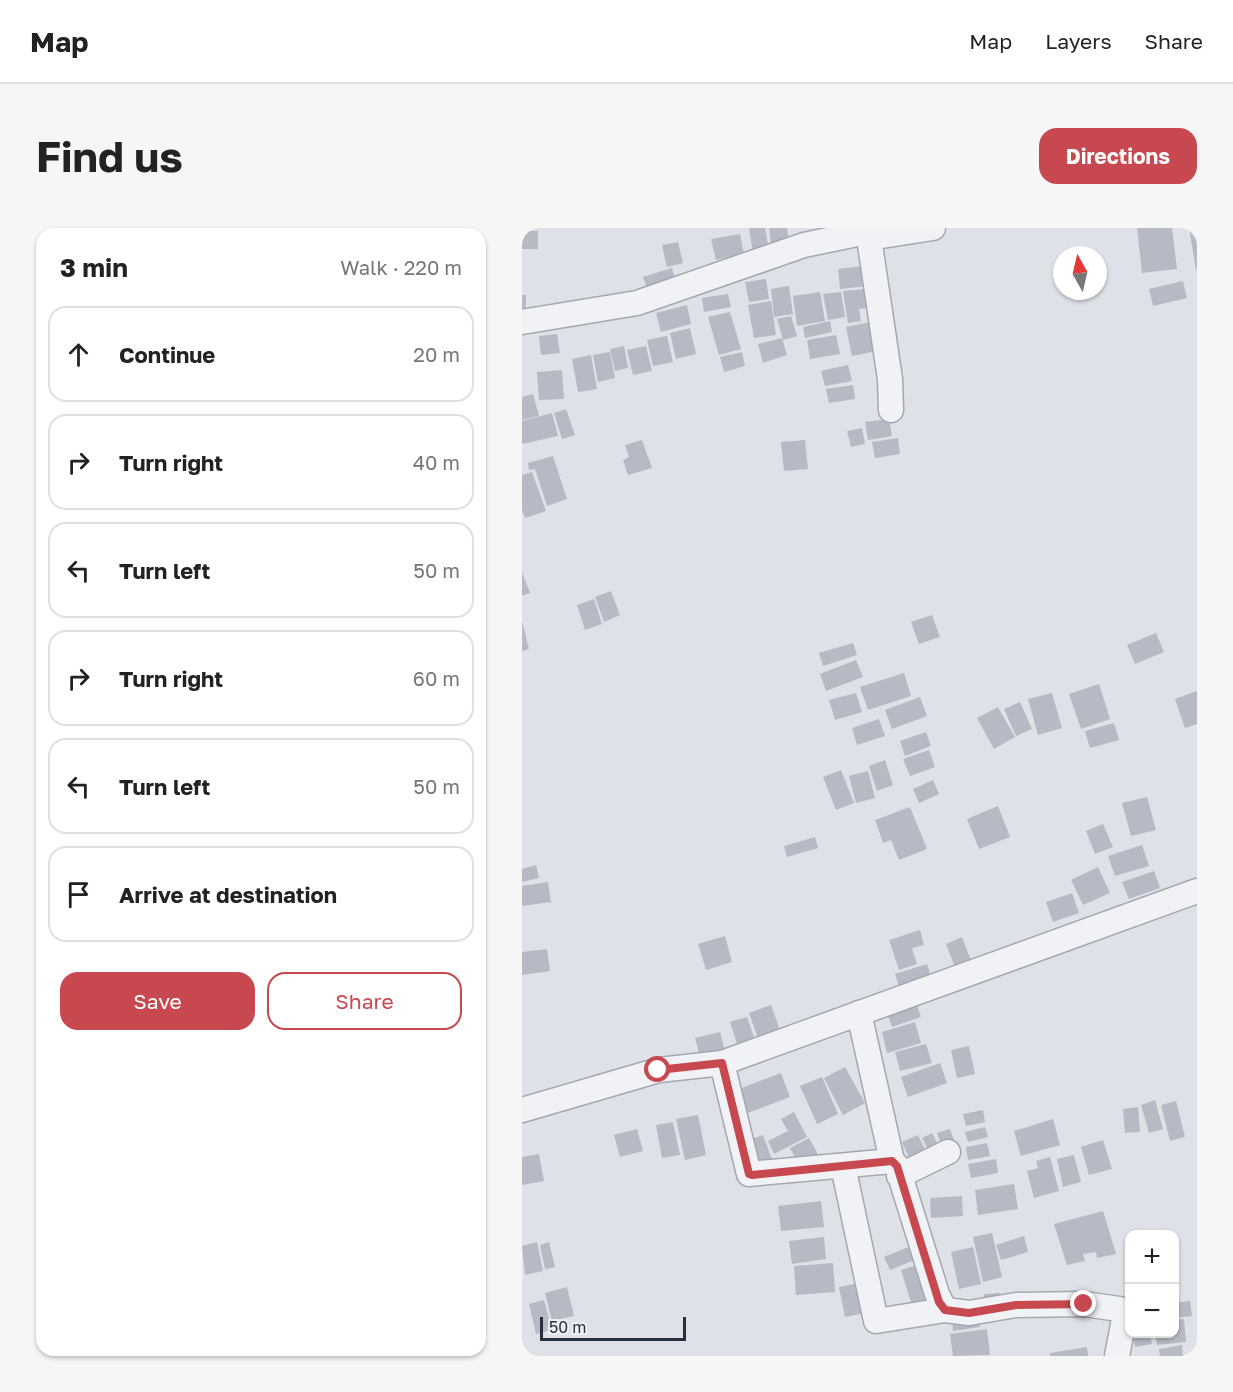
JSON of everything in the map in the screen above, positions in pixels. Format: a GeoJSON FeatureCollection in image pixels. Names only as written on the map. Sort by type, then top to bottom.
{"type":"FeatureCollection","features":[{"type":"Feature","properties":{"kind":"street"},"geometry":{"type":"LineString","coordinates":[[522,322],[637,303],[804,245],[864,233],[933,228]]}},
{"type":"Feature","properties":{"kind":"street"},"geometry":{"type":"LineString","coordinates":[[864,233],[890,379],[891,410]]}},
{"type":"Feature","properties":{"kind":"street"},"geometry":{"type":"LineString","coordinates":[[522,1110],[658,1070],[722,1063],[1197,891]]}},
{"type":"Feature","properties":{"kind":"street"},"geometry":{"type":"LineString","coordinates":[[860,1013],[896,1168],[939,1302],[945,1310]]}},
{"type":"Feature","properties":{"kind":"street"},"geometry":{"type":"LineString","coordinates":[[722,1063],[749,1174],[843,1166],[896,1168],[948,1152]]}},
{"type":"Feature","properties":{"kind":"street"},"geometry":{"type":"LineString","coordinates":[[843,1166],[876,1321],[945,1310],[969,1313],[1027,1305],[1084,1304],[1119,1309],[1124,1319],[1117,1356]]}},
{"type":"Feature","properties":{"kind":"building"},"geometry":{"type":"Polygon","coordinates":[[[749,228],[765,228],[769,250],[753,253],[749,228]]]}},
{"type":"Feature","properties":{"kind":"building"},"geometry":{"type":"Polygon","coordinates":[[[769,228],[787,228],[790,249],[772,252],[769,228]]]}},
{"type":"Feature","properties":{"kind":"building"},"geometry":{"type":"Polygon","coordinates":[[[1137,228],[1172,228],[1177,269],[1142,273],[1137,228]]]}},
{"type":"Feature","properties":{"kind":"building"},"geometry":{"type":"Polygon","coordinates":[[[1189,228],[1197,228],[1197,270],[1196,270],[1189,228]]]}},
{"type":"Feature","properties":{"kind":"building"},"geometry":{"type":"Polygon","coordinates":[[[522,231],[538,231],[538,249],[522,249],[522,231]]]}},
{"type":"Feature","properties":{"kind":"building"},"geometry":{"type":"Polygon","coordinates":[[[740,234],[744,254],[716,260],[711,239],[740,234]]]}},
{"type":"Feature","properties":{"kind":"building"},"geometry":{"type":"Polygon","coordinates":[[[678,242],[683,263],[667,267],[662,245],[678,242]]]}},
{"type":"Feature","properties":{"kind":"building"},"geometry":{"type":"Polygon","coordinates":[[[864,266],[867,286],[840,289],[838,269],[864,266]]]}},
{"type":"Feature","properties":{"kind":"building"},"geometry":{"type":"Polygon","coordinates":[[[672,268],[676,282],[648,291],[643,277],[672,268]]]}},
{"type":"Feature","properties":{"kind":"building"},"geometry":{"type":"Polygon","coordinates":[[[766,279],[769,299],[749,302],[745,282],[766,279]]]}},
{"type":"Feature","properties":{"kind":"building"},"geometry":{"type":"Polygon","coordinates":[[[1183,281],[1187,298],[1153,306],[1149,289],[1183,281]]]}},
{"type":"Feature","properties":{"kind":"building"},"geometry":{"type":"Polygon","coordinates":[[[789,286],[793,314],[774,317],[771,289],[789,286]]]}},
{"type":"Feature","properties":{"kind":"building"},"geometry":{"type":"Polygon","coordinates":[[[867,289],[869,308],[859,309],[861,321],[848,323],[843,291],[867,289]]]}},
{"type":"Feature","properties":{"kind":"building"},"geometry":{"type":"Polygon","coordinates":[[[820,292],[825,321],[797,326],[793,296],[820,292]]]}},
{"type":"Feature","properties":{"kind":"building"},"geometry":{"type":"Polygon","coordinates":[[[841,292],[845,317],[828,320],[823,294],[841,292]]]}},
{"type":"Feature","properties":{"kind":"building"},"geometry":{"type":"Polygon","coordinates":[[[728,294],[731,307],[704,312],[702,298],[728,294]]]}},
{"type":"Feature","properties":{"kind":"building"},"geometry":{"type":"Polygon","coordinates":[[[522,295],[526,295],[526,316],[522,316],[522,295]]]}},
{"type":"Feature","properties":{"kind":"building"},"geometry":{"type":"Polygon","coordinates":[[[771,301],[776,335],[754,338],[748,305],[771,301]]]}},
{"type":"Feature","properties":{"kind":"building"},"geometry":{"type":"Polygon","coordinates":[[[687,305],[691,324],[661,332],[656,313],[687,305]]]}},
{"type":"Feature","properties":{"kind":"building"},"geometry":{"type":"Polygon","coordinates":[[[730,312],[741,349],[719,355],[708,317],[730,312]]]}},
{"type":"Feature","properties":{"kind":"building"},"geometry":{"type":"Polygon","coordinates":[[[791,316],[797,336],[783,340],[777,319],[791,316]]]}},
{"type":"Feature","properties":{"kind":"building"},"geometry":{"type":"Polygon","coordinates":[[[830,321],[832,332],[805,338],[803,327],[830,321]]]}},
{"type":"Feature","properties":{"kind":"building"},"geometry":{"type":"Polygon","coordinates":[[[871,322],[877,351],[852,356],[846,327],[871,322]]]}},
{"type":"Feature","properties":{"kind":"building"},"geometry":{"type":"Polygon","coordinates":[[[690,328],[696,354],[676,359],[670,333],[690,328]]]}},
{"type":"Feature","properties":{"kind":"building"},"geometry":{"type":"Polygon","coordinates":[[[557,334],[560,353],[541,355],[539,336],[557,334]]]}},
{"type":"Feature","properties":{"kind":"building"},"geometry":{"type":"Polygon","coordinates":[[[836,335],[840,354],[810,359],[807,340],[836,335]]]}},
{"type":"Feature","properties":{"kind":"building"},"geometry":{"type":"Polygon","coordinates":[[[667,336],[673,362],[653,366],[647,340],[667,336]]]}},
{"type":"Feature","properties":{"kind":"building"},"geometry":{"type":"Polygon","coordinates":[[[782,338],[787,355],[763,363],[758,344],[782,338]]]}},
{"type":"Feature","properties":{"kind":"building"},"geometry":{"type":"Polygon","coordinates":[[[624,346],[628,368],[615,371],[610,349],[624,346]]]}},
{"type":"Feature","properties":{"kind":"building"},"geometry":{"type":"Polygon","coordinates":[[[646,346],[652,371],[633,375],[627,350],[646,346]]]}},
{"type":"Feature","properties":{"kind":"building"},"geometry":{"type":"Polygon","coordinates":[[[610,352],[615,378],[598,382],[593,355],[610,352]]]}},
{"type":"Feature","properties":{"kind":"building"},"geometry":{"type":"Polygon","coordinates":[[[742,352],[745,366],[724,372],[720,357],[742,352]]]}},
{"type":"Feature","properties":{"kind":"building"},"geometry":{"type":"Polygon","coordinates":[[[591,355],[597,389],[578,392],[572,359],[591,355]]]}},
{"type":"Feature","properties":{"kind":"building"},"geometry":{"type":"Polygon","coordinates":[[[848,365],[852,381],[825,386],[821,371],[848,365]]]}},
{"type":"Feature","properties":{"kind":"building"},"geometry":{"type":"Polygon","coordinates":[[[562,370],[564,399],[539,400],[537,372],[562,370]]]}},
{"type":"Feature","properties":{"kind":"building"},"geometry":{"type":"Polygon","coordinates":[[[853,385],[855,399],[829,403],[826,389],[853,385]]]}},
{"type":"Feature","properties":{"kind":"building"},"geometry":{"type":"Polygon","coordinates":[[[533,394],[539,416],[522,420],[522,397],[533,394]]]}},
{"type":"Feature","properties":{"kind":"building"},"geometry":{"type":"Polygon","coordinates":[[[566,409],[575,435],[562,439],[554,413],[566,409]]]}},
{"type":"Feature","properties":{"kind":"building"},"geometry":{"type":"Polygon","coordinates":[[[552,413],[558,436],[522,444],[522,421],[552,413]]]}},
{"type":"Feature","properties":{"kind":"building"},"geometry":{"type":"Polygon","coordinates":[[[889,419],[892,436],[868,440],[865,422],[889,419]]]}},
{"type":"Feature","properties":{"kind":"building"},"geometry":{"type":"Polygon","coordinates":[[[862,428],[865,444],[851,447],[847,431],[862,428]]]}},
{"type":"Feature","properties":{"kind":"building"},"geometry":{"type":"Polygon","coordinates":[[[898,438],[900,454],[875,458],[872,442],[898,438]]]}},
{"type":"Feature","properties":{"kind":"building"},"geometry":{"type":"Polygon","coordinates":[[[642,440],[652,468],[628,475],[623,460],[629,457],[625,445],[642,440]]]}},
{"type":"Feature","properties":{"kind":"building"},"geometry":{"type":"Polygon","coordinates":[[[805,440],[808,469],[784,471],[781,442],[805,440]]]}},
{"type":"Feature","properties":{"kind":"building"},"geometry":{"type":"Polygon","coordinates":[[[553,456],[567,499],[547,506],[535,469],[529,470],[528,463],[553,456]]]}},
{"type":"Feature","properties":{"kind":"building"},"geometry":{"type":"Polygon","coordinates":[[[532,472],[546,511],[525,518],[522,511],[522,475],[532,472]]]}},
{"type":"Feature","properties":{"kind":"building"},"geometry":{"type":"Polygon","coordinates":[[[522,572],[530,593],[522,596],[522,572]]]}},
{"type":"Feature","properties":{"kind":"building"},"geometry":{"type":"Polygon","coordinates":[[[611,591],[620,615],[604,622],[595,597],[611,591]]]}},
{"type":"Feature","properties":{"kind":"building"},"geometry":{"type":"Polygon","coordinates":[[[594,599],[602,624],[585,630],[577,605],[594,599]]]}},
{"type":"Feature","properties":{"kind":"building"},"geometry":{"type":"Polygon","coordinates":[[[932,615],[940,637],[919,644],[911,622],[932,615]]]}},
{"type":"Feature","properties":{"kind":"building"},"geometry":{"type":"Polygon","coordinates":[[[522,621],[529,649],[522,651],[522,621]]]}},
{"type":"Feature","properties":{"kind":"building"},"geometry":{"type":"Polygon","coordinates":[[[1156,633],[1164,652],[1135,664],[1127,645],[1156,633]]]}},
{"type":"Feature","properties":{"kind":"building"},"geometry":{"type":"Polygon","coordinates":[[[853,643],[857,655],[823,666],[819,653],[853,643]]]}},
{"type":"Feature","properties":{"kind":"building"},"geometry":{"type":"Polygon","coordinates":[[[856,660],[863,677],[826,691],[820,674],[856,660]]]}},
{"type":"Feature","properties":{"kind":"building"},"geometry":{"type":"Polygon","coordinates":[[[904,673],[911,696],[868,710],[860,687],[904,673]]]}},
{"type":"Feature","properties":{"kind":"building"},"geometry":{"type":"Polygon","coordinates":[[[1099,684],[1110,719],[1081,729],[1069,694],[1099,684]]]}},
{"type":"Feature","properties":{"kind":"building"},"geometry":{"type":"Polygon","coordinates":[[[1197,691],[1197,724],[1185,728],[1175,699],[1197,691]]]}},
{"type":"Feature","properties":{"kind":"building"},"geometry":{"type":"Polygon","coordinates":[[[856,693],[862,712],[835,720],[829,700],[856,693]]]}},
{"type":"Feature","properties":{"kind":"building"},"geometry":{"type":"Polygon","coordinates":[[[1052,693],[1062,728],[1038,735],[1028,699],[1052,693]]]}},
{"type":"Feature","properties":{"kind":"building"},"geometry":{"type":"Polygon","coordinates":[[[920,697],[927,716],[892,729],[885,710],[920,697]]]}},
{"type":"Feature","properties":{"kind":"building"},"geometry":{"type":"Polygon","coordinates":[[[1020,702],[1032,729],[1016,736],[1004,709],[1020,702]]]}},
{"type":"Feature","properties":{"kind":"building"},"geometry":{"type":"Polygon","coordinates":[[[998,707],[1015,737],[994,749],[977,718],[998,707]]]}},
{"type":"Feature","properties":{"kind":"building"},"geometry":{"type":"Polygon","coordinates":[[[879,719],[885,736],[857,745],[852,728],[879,719]]]}},
{"type":"Feature","properties":{"kind":"building"},"geometry":{"type":"Polygon","coordinates":[[[1114,723],[1119,740],[1090,748],[1085,731],[1114,723]]]}},
{"type":"Feature","properties":{"kind":"building"},"geometry":{"type":"Polygon","coordinates":[[[926,732],[931,746],[905,756],[900,741],[926,732]]]}},
{"type":"Feature","properties":{"kind":"building"},"geometry":{"type":"Polygon","coordinates":[[[929,750],[935,767],[910,776],[903,759],[929,750]]]}},
{"type":"Feature","properties":{"kind":"building"},"geometry":{"type":"Polygon","coordinates":[[[885,760],[893,785],[877,791],[869,766],[885,760]]]}},
{"type":"Feature","properties":{"kind":"building"},"geometry":{"type":"Polygon","coordinates":[[[841,770],[854,803],[836,810],[823,777],[841,770]]]}},
{"type":"Feature","properties":{"kind":"building"},"geometry":{"type":"Polygon","coordinates":[[[868,771],[875,798],[856,803],[849,776],[868,771]]]}},
{"type":"Feature","properties":{"kind":"building"},"geometry":{"type":"Polygon","coordinates":[[[933,780],[939,794],[919,803],[913,789],[933,780]]]}},
{"type":"Feature","properties":{"kind":"building"},"geometry":{"type":"Polygon","coordinates":[[[1147,797],[1156,830],[1131,836],[1122,803],[1147,797]]]}},
{"type":"Feature","properties":{"kind":"building"},"geometry":{"type":"Polygon","coordinates":[[[998,806],[1010,837],[979,849],[967,819],[998,806]]]}},
{"type":"Feature","properties":{"kind":"building"},"geometry":{"type":"Polygon","coordinates":[[[910,807],[927,849],[899,860],[891,840],[883,843],[875,820],[910,807]]]}},
{"type":"Feature","properties":{"kind":"building"},"geometry":{"type":"Polygon","coordinates":[[[1103,824],[1113,847],[1095,854],[1086,831],[1103,824]]]}},
{"type":"Feature","properties":{"kind":"building"},"geometry":{"type":"Polygon","coordinates":[[[815,837],[818,848],[787,857],[784,846],[815,837]]]}},
{"type":"Feature","properties":{"kind":"building"},"geometry":{"type":"Polygon","coordinates":[[[1142,845],[1149,866],[1115,876],[1108,856],[1142,845]]]}},
{"type":"Feature","properties":{"kind":"building"},"geometry":{"type":"Polygon","coordinates":[[[536,865],[539,878],[522,882],[522,869],[536,865]]]}},
{"type":"Feature","properties":{"kind":"building"},"geometry":{"type":"Polygon","coordinates":[[[1098,867],[1110,893],[1083,905],[1071,880],[1098,867]]]}},
{"type":"Feature","properties":{"kind":"building"},"geometry":{"type":"Polygon","coordinates":[[[1154,871],[1160,888],[1129,899],[1122,882],[1154,871]]]}},
{"type":"Feature","properties":{"kind":"building"},"geometry":{"type":"Polygon","coordinates":[[[548,882],[551,902],[522,906],[522,886],[548,882]]]}},
{"type":"Feature","properties":{"kind":"building"},"geometry":{"type":"Polygon","coordinates":[[[1072,893],[1079,913],[1053,922],[1046,902],[1072,893]]]}},
{"type":"Feature","properties":{"kind":"building"},"geometry":{"type":"Polygon","coordinates":[[[920,930],[924,945],[912,948],[917,964],[899,970],[889,940],[920,930]]]}},
{"type":"Feature","properties":{"kind":"building"},"geometry":{"type":"Polygon","coordinates":[[[725,936],[732,962],[706,970],[698,944],[725,936]]]}},
{"type":"Feature","properties":{"kind":"building"},"geometry":{"type":"Polygon","coordinates":[[[962,937],[972,963],[956,970],[946,944],[962,937]]]}},
{"type":"Feature","properties":{"kind":"building"},"geometry":{"type":"Polygon","coordinates":[[[547,949],[550,971],[522,975],[522,952],[547,949]]]}},
{"type":"Feature","properties":{"kind":"building"},"geometry":{"type":"Polygon","coordinates":[[[927,964],[932,980],[900,990],[895,974],[927,964]]]}},
{"type":"Feature","properties":{"kind":"building"},"geometry":{"type":"Polygon","coordinates":[[[915,1000],[921,1017],[892,1027],[886,1009],[915,1000]]]}},
{"type":"Feature","properties":{"kind":"building"},"geometry":{"type":"Polygon","coordinates":[[[771,1005],[783,1039],[761,1047],[749,1013],[771,1005]]]}},
{"type":"Feature","properties":{"kind":"building"},"geometry":{"type":"Polygon","coordinates":[[[747,1017],[758,1049],[740,1054],[730,1022],[747,1017]]]}},
{"type":"Feature","properties":{"kind":"building"},"geometry":{"type":"Polygon","coordinates":[[[915,1022],[921,1043],[887,1053],[882,1032],[915,1022]]]}},
{"type":"Feature","properties":{"kind":"building"},"geometry":{"type":"Polygon","coordinates":[[[720,1032],[726,1055],[701,1061],[695,1038],[720,1032]]]}},
{"type":"Feature","properties":{"kind":"building"},"geometry":{"type":"Polygon","coordinates":[[[926,1044],[932,1063],[900,1071],[895,1052],[926,1044]]]}},
{"type":"Feature","properties":{"kind":"building"},"geometry":{"type":"Polygon","coordinates":[[[969,1046],[975,1074],[957,1078],[951,1050],[969,1046]]]}},
{"type":"Feature","properties":{"kind":"building"},"geometry":{"type":"Polygon","coordinates":[[[940,1063],[947,1083],[908,1097],[901,1077],[940,1063]]]}},
{"type":"Feature","properties":{"kind":"building"},"geometry":{"type":"Polygon","coordinates":[[[845,1067],[865,1103],[843,1115],[824,1078],[845,1067]]]}},
{"type":"Feature","properties":{"kind":"building"},"geometry":{"type":"Polygon","coordinates":[[[781,1073],[790,1097],[740,1116],[731,1092],[781,1073]]]}},
{"type":"Feature","properties":{"kind":"building"},"geometry":{"type":"Polygon","coordinates":[[[822,1077],[838,1114],[817,1124],[800,1086],[822,1077]]]}},
{"type":"Feature","properties":{"kind":"building"},"geometry":{"type":"Polygon","coordinates":[[[1155,1100],[1163,1129],[1149,1133],[1141,1105],[1155,1100]]]}},
{"type":"Feature","properties":{"kind":"building"},"geometry":{"type":"Polygon","coordinates":[[[1176,1101],[1185,1137],[1170,1141],[1161,1105],[1176,1101]]]}},
{"type":"Feature","properties":{"kind":"building"},"geometry":{"type":"Polygon","coordinates":[[[1138,1107],[1140,1132],[1125,1133],[1123,1109],[1138,1107]]]}},
{"type":"Feature","properties":{"kind":"building"},"geometry":{"type":"Polygon","coordinates":[[[983,1110],[985,1122],[966,1126],[963,1114],[983,1110]]]}},
{"type":"Feature","properties":{"kind":"building"},"geometry":{"type":"Polygon","coordinates":[[[794,1112],[807,1137],[774,1154],[768,1141],[788,1131],[781,1119],[794,1112]]]}},
{"type":"Feature","properties":{"kind":"building"},"geometry":{"type":"Polygon","coordinates":[[[698,1115],[706,1155],[685,1160],[676,1119],[698,1115]]]}},
{"type":"Feature","properties":{"kind":"building"},"geometry":{"type":"Polygon","coordinates":[[[1053,1119],[1060,1145],[1021,1156],[1014,1131],[1053,1119]]]}},
{"type":"Feature","properties":{"kind":"building"},"geometry":{"type":"Polygon","coordinates":[[[673,1122],[680,1155],[662,1158],[656,1125],[673,1122]]]}},
{"type":"Feature","properties":{"kind":"building"},"geometry":{"type":"Polygon","coordinates":[[[985,1127],[988,1137],[968,1142],[965,1132],[985,1127]]]}},
{"type":"Feature","properties":{"kind":"building"},"geometry":{"type":"Polygon","coordinates":[[[637,1129],[643,1151],[620,1157],[614,1135],[637,1129]]]}},
{"type":"Feature","properties":{"kind":"building"},"geometry":{"type":"Polygon","coordinates":[[[950,1129],[957,1149],[944,1153],[937,1133],[950,1129]]]}},
{"type":"Feature","properties":{"kind":"building"},"geometry":{"type":"Polygon","coordinates":[[[932,1133],[943,1154],[933,1159],[922,1138],[932,1133]]]}},
{"type":"Feature","properties":{"kind":"building"},"geometry":{"type":"Polygon","coordinates":[[[763,1135],[774,1165],[754,1172],[743,1142],[763,1135]]]}},
{"type":"Feature","properties":{"kind":"building"},"geometry":{"type":"Polygon","coordinates":[[[918,1135],[929,1158],[912,1165],[902,1142],[918,1135]]]}},
{"type":"Feature","properties":{"kind":"building"},"geometry":{"type":"Polygon","coordinates":[[[809,1138],[820,1158],[801,1169],[790,1148],[809,1138]]]}},
{"type":"Feature","properties":{"kind":"building"},"geometry":{"type":"Polygon","coordinates":[[[1103,1140],[1112,1169],[1089,1175],[1081,1147],[1103,1140]]]}},
{"type":"Feature","properties":{"kind":"building"},"geometry":{"type":"Polygon","coordinates":[[[987,1143],[990,1156],[968,1160],[966,1147],[987,1143]]]}},
{"type":"Feature","properties":{"kind":"building"},"geometry":{"type":"Polygon","coordinates":[[[539,1154],[544,1181],[522,1185],[522,1157],[539,1154]]]}},
{"type":"Feature","properties":{"kind":"building"},"geometry":{"type":"Polygon","coordinates":[[[1074,1155],[1081,1182],[1063,1187],[1057,1159],[1074,1155]]]}},
{"type":"Feature","properties":{"kind":"building"},"geometry":{"type":"Polygon","coordinates":[[[1050,1157],[1059,1191],[1034,1198],[1027,1171],[1038,1168],[1036,1161],[1050,1157]]]}},
{"type":"Feature","properties":{"kind":"building"},"geometry":{"type":"Polygon","coordinates":[[[996,1159],[998,1173],[971,1178],[968,1164],[996,1159]]]}},
{"type":"Feature","properties":{"kind":"building"},"geometry":{"type":"Polygon","coordinates":[[[1014,1184],[1018,1209],[978,1215],[975,1190],[1014,1184]]]}},
{"type":"Feature","properties":{"kind":"building"},"geometry":{"type":"Polygon","coordinates":[[[962,1196],[963,1216],[931,1218],[930,1198],[962,1196]]]}},
{"type":"Feature","properties":{"kind":"building"},"geometry":{"type":"Polygon","coordinates":[[[821,1201],[824,1227],[781,1231],[778,1206],[821,1201]]]}},
{"type":"Feature","properties":{"kind":"building"},"geometry":{"type":"Polygon","coordinates":[[[1103,1211],[1116,1254],[1097,1258],[1096,1252],[1083,1254],[1085,1261],[1067,1265],[1054,1224],[1103,1211]]]}},
{"type":"Feature","properties":{"kind":"building"},"geometry":{"type":"Polygon","coordinates":[[[992,1233],[1002,1277],[983,1282],[973,1237],[992,1233]]]}},
{"type":"Feature","properties":{"kind":"building"},"geometry":{"type":"Polygon","coordinates":[[[1024,1236],[1028,1252],[1001,1260],[996,1245],[1024,1236]]]}},
{"type":"Feature","properties":{"kind":"building"},"geometry":{"type":"Polygon","coordinates":[[[824,1237],[826,1259],[792,1264],[789,1241],[824,1237]]]}},
{"type":"Feature","properties":{"kind":"building"},"geometry":{"type":"Polygon","coordinates":[[[537,1242],[543,1271],[525,1275],[522,1246],[537,1242]]]}},
{"type":"Feature","properties":{"kind":"building"},"geometry":{"type":"Polygon","coordinates":[[[549,1242],[555,1267],[545,1269],[540,1245],[549,1242]]]}},
{"type":"Feature","properties":{"kind":"building"},"geometry":{"type":"Polygon","coordinates":[[[916,1244],[922,1257],[890,1270],[884,1257],[916,1244]]]}},
{"type":"Feature","properties":{"kind":"building"},"geometry":{"type":"Polygon","coordinates":[[[973,1247],[981,1284],[959,1289],[951,1252],[973,1247]]]}},
{"type":"Feature","properties":{"kind":"building"},"geometry":{"type":"Polygon","coordinates":[[[833,1263],[835,1292],[796,1295],[794,1266],[833,1263]]]}},
{"type":"Feature","properties":{"kind":"building"},"geometry":{"type":"Polygon","coordinates":[[[923,1263],[935,1299],[912,1306],[901,1270],[923,1263]]]}},
{"type":"Feature","properties":{"kind":"building"},"geometry":{"type":"Polygon","coordinates":[[[859,1283],[865,1313],[845,1317],[839,1287],[859,1283]]]}},
{"type":"Feature","properties":{"kind":"building"},"geometry":{"type":"Polygon","coordinates":[[[567,1287],[574,1316],[552,1321],[545,1293],[567,1287]]]}},
{"type":"Feature","properties":{"kind":"building"},"geometry":{"type":"Polygon","coordinates":[[[1000,1293],[1001,1306],[985,1307],[984,1294],[1000,1293]]]}},
{"type":"Feature","properties":{"kind":"building"},"geometry":{"type":"Polygon","coordinates":[[[544,1300],[552,1330],[536,1334],[529,1304],[544,1300]]]}},
{"type":"Feature","properties":{"kind":"building"},"geometry":{"type":"Polygon","coordinates":[[[1190,1301],[1192,1316],[1179,1317],[1179,1302],[1190,1301]]]}},
{"type":"Feature","properties":{"kind":"building"},"geometry":{"type":"Polygon","coordinates":[[[978,1313],[980,1327],[953,1331],[952,1317],[978,1313]]]}},
{"type":"Feature","properties":{"kind":"building"},"geometry":{"type":"Polygon","coordinates":[[[1184,1319],[1186,1342],[1157,1345],[1156,1338],[1179,1338],[1179,1320],[1184,1319]]]}},
{"type":"Feature","properties":{"kind":"building"},"geometry":{"type":"Polygon","coordinates":[[[987,1329],[990,1355],[953,1356],[950,1334],[987,1329]]]}},
{"type":"Feature","properties":{"kind":"building"},"geometry":{"type":"Polygon","coordinates":[[[1133,1338],[1151,1338],[1152,1344],[1135,1347],[1133,1338]]]}},
{"type":"Feature","properties":{"kind":"building"},"geometry":{"type":"Polygon","coordinates":[[[1182,1345],[1183,1356],[1160,1356],[1159,1349],[1182,1345]]]}},
{"type":"Feature","properties":{"kind":"building"},"geometry":{"type":"Polygon","coordinates":[[[1087,1347],[1088,1356],[1050,1356],[1050,1353],[1087,1347]]]}},
{"type":"Feature","properties":{"kind":"route"},"geometry":{"type":"LineString","coordinates":[[658,1070],[722,1063],[749,1174],[892,1161],[897,1166],[939,1302],[945,1310],[969,1313],[1016,1305],[1084,1304]]}}]}
